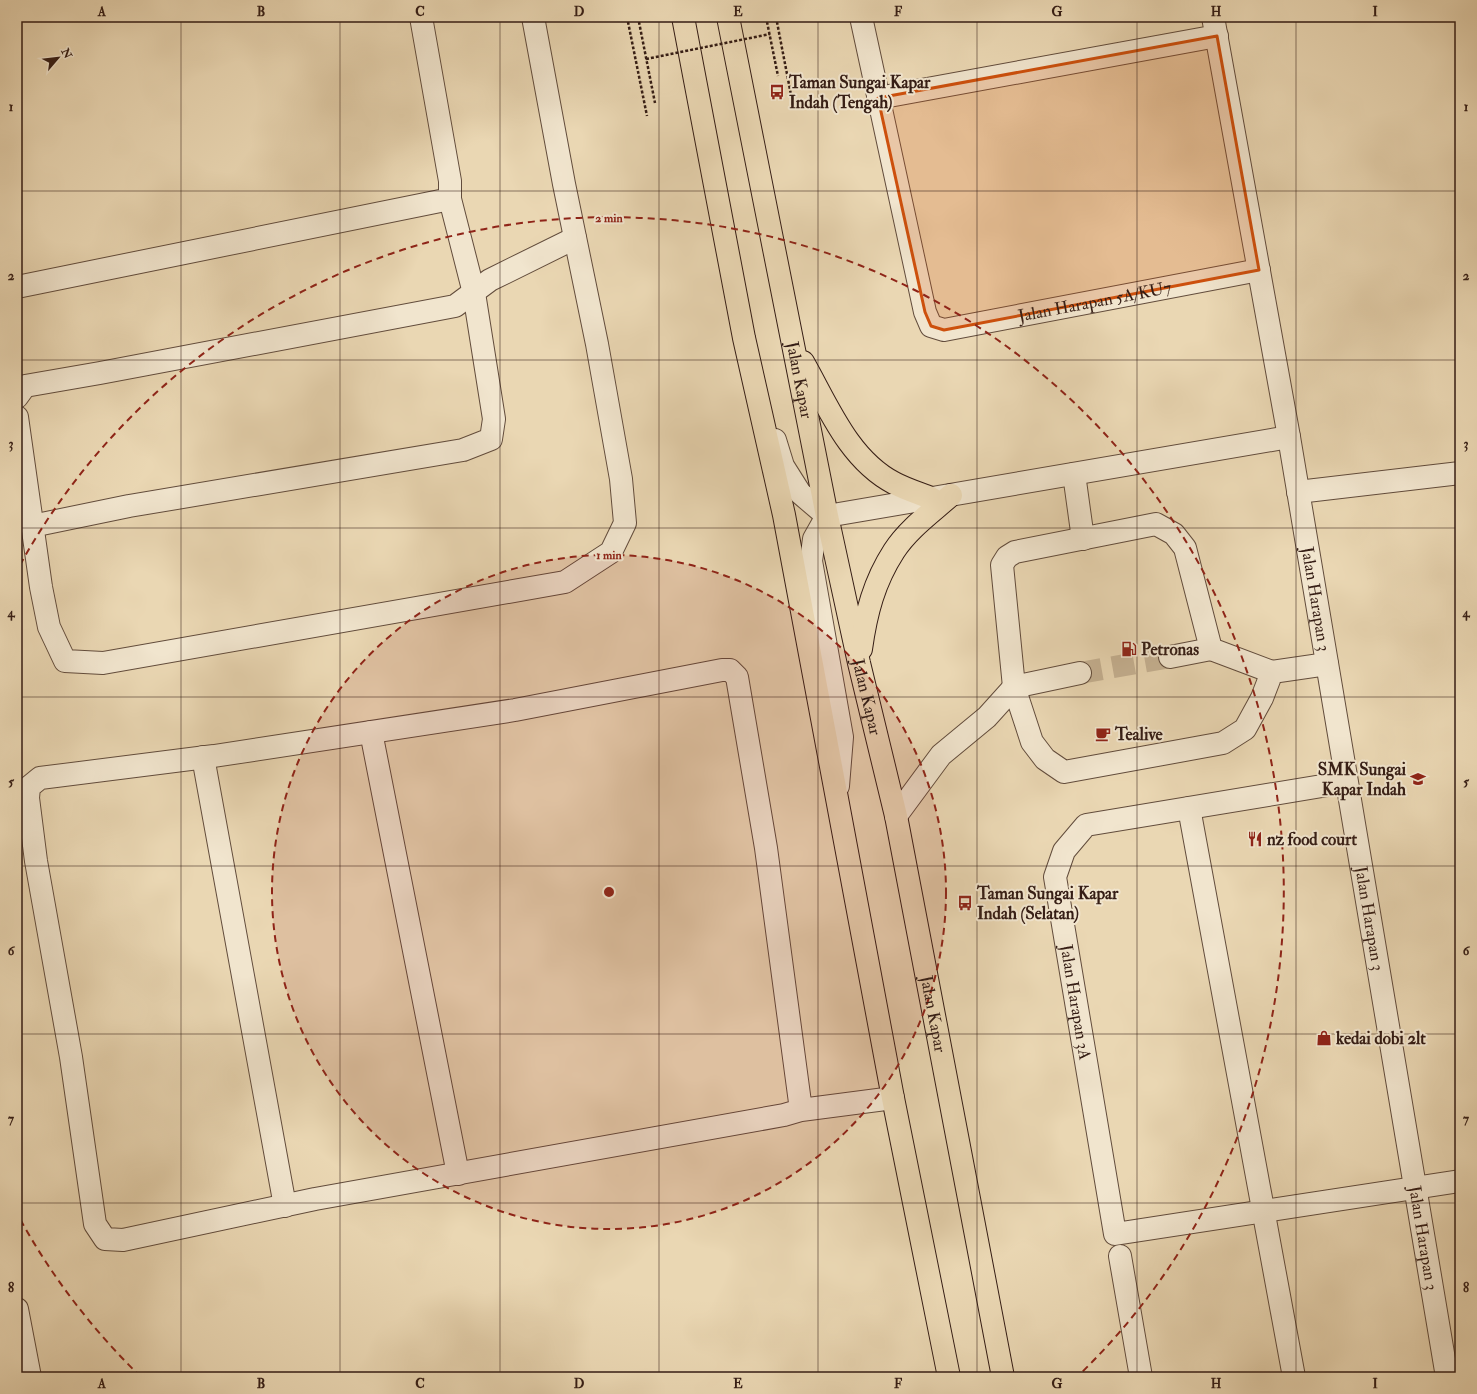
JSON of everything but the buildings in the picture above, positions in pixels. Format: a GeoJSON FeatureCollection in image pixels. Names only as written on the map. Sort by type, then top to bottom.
{"type":"FeatureCollection","features":[{"type":"Feature","properties":{"kind":"highway"},"geometry":{"type":"LineString","coordinates":[[683,17],[744,338],[784,515],[893,1098],[949,1377]]}},
{"type":"Feature","properties":{"kind":"highway","name":"Jalan Kapar"},"geometry":{"type":"LineString","coordinates":[[728,17],[827,516],[859,663],[896,816],[1003,1377]]}},
{"type":"Feature","properties":{"kind":"highway"},"geometry":{"type":"LineString","coordinates":[[793,345],[842,434],[858,454],[877,472],[893,483],[941,497],[894,550],[876,583],[866,616],[859,663]]}},
{"type":"Feature","properties":{"kind":"street"},"geometry":{"type":"LineString","coordinates":[[32,526],[129,506],[463,450],[491,439],[494,419],[474,293],[450,199],[450,181],[421,17]]}},
{"type":"Feature","properties":{"kind":"street"},"geometry":{"type":"LineString","coordinates":[[17,417],[41,587],[49,627],[65,661],[103,663],[565,582],[611,552],[625,522],[621,479],[603,374],[575,238],[534,17]]}},
{"type":"Feature","properties":{"kind":"street"},"geometry":{"type":"LineString","coordinates":[[861,17],[878,98],[1215,27]]}},
{"type":"Feature","properties":{"kind":"street","name":"Jalan Harapan 3"},"geometry":{"type":"LineString","coordinates":[[1215,27],[1298,492],[1447,1377]]}},
{"type":"Feature","properties":{"kind":"street","name":"Jalan Harapan 5A/KU7"},"geometry":{"type":"LineString","coordinates":[[878,98],[925,312],[931,326],[944,330],[1259,270]]}},
{"type":"Feature","properties":{"kind":"street"},"geometry":{"type":"LineString","coordinates":[[17,287],[450,199]]}},
{"type":"Feature","properties":{"kind":"street"},"geometry":{"type":"LineString","coordinates":[[17,396],[24,386],[108,372],[455,306],[490,280],[575,238]]}},
{"type":"Feature","properties":{"kind":"street"},"geometry":{"type":"LineString","coordinates":[[744,338],[783,466],[800,493],[827,516],[1288,437]]}},
{"type":"Feature","properties":{"kind":"street"},"geometry":{"type":"LineString","coordinates":[[1298,492],[1460,473]]}},
{"type":"Feature","properties":{"kind":"street"},"geometry":{"type":"LineString","coordinates":[[1074,474],[1083,539]]}},
{"type":"Feature","properties":{"kind":"street"},"geometry":{"type":"LineString","coordinates":[[827,516],[814,540],[811,561],[842,737],[837,795]]}},
{"type":"Feature","properties":{"kind":"street"},"geometry":{"type":"LineString","coordinates":[[1212,649],[1185,548],[1174,534],[1156,524],[1015,552],[1007,557],[1002,565],[1014,687],[1032,742],[1045,759],[1064,772],[1223,743],[1245,729],[1262,698],[1272,672]]}},
{"type":"Feature","properties":{"kind":"street"},"geometry":{"type":"LineString","coordinates":[[1170,657],[1212,649],[1272,672],[1327,664]]}},
{"type":"Feature","properties":{"kind":"street"},"geometry":{"type":"LineString","coordinates":[[801,1110],[766,848],[737,677],[730,670],[722,670],[515,710],[203,757],[40,778],[29,786],[28,798],[36,861],[71,1057],[95,1224],[105,1239],[123,1240],[285,1206],[784,1115],[801,1110],[893,1098]]}},
{"type":"Feature","properties":{"kind":"street"},"geometry":{"type":"LineString","coordinates":[[896,816],[942,755],[987,717],[1014,687],[1080,673]]}},
{"type":"Feature","properties":{"kind":"street"},"geometry":{"type":"LineString","coordinates":[[371,732],[458,1174]]}},
{"type":"Feature","properties":{"kind":"street"},"geometry":{"type":"LineString","coordinates":[[203,757],[285,1206]]}},
{"type":"Feature","properties":{"kind":"street","name":"Jalan Harapan 3A"},"geometry":{"type":"LineString","coordinates":[[1264,1211],[1115,1234],[1055,876],[1064,851],[1086,825],[1346,782]]}},
{"type":"Feature","properties":{"kind":"street"},"geometry":{"type":"LineString","coordinates":[[1189,808],[1294,1377]]}},
{"type":"Feature","properties":{"kind":"street"},"geometry":{"type":"LineString","coordinates":[[1264,1211],[1460,1181]]}},
{"type":"Feature","properties":{"kind":"street"},"geometry":{"type":"LineString","coordinates":[[1120,1256],[1141,1377]]}},
{"type":"Feature","properties":{"kind":"street"},"geometry":{"type":"LineString","coordinates":[[17,1309],[30,1377]]}},
{"type":"Feature","properties":{"kind":"path"},"geometry":{"type":"LineString","coordinates":[[627,17],[647,116]]}},
{"type":"Feature","properties":{"kind":"path"},"geometry":{"type":"LineString","coordinates":[[638,17],[655,103]]}},
{"type":"Feature","properties":{"kind":"path"},"geometry":{"type":"LineString","coordinates":[[766,17],[778,76]]}},
{"type":"Feature","properties":{"kind":"path"},"geometry":{"type":"LineString","coordinates":[[776,17],[792,100]]}},
{"type":"Feature","properties":{"kind":"path"},"geometry":{"type":"LineString","coordinates":[[646,59],[770,34]]}},
{"type":"Feature","properties":{"kind":"highlighted area"},"geometry":{"type":"Polygon","coordinates":[[[1217,36],[1259,270],[944,330],[931,326],[925,312],[878,98],[1217,36]]]}},
{"type":"Feature","properties":{"kind":"tunnel"},"geometry":{"type":"LineString","coordinates":[[1080,673],[1170,657]]}},
{"type":"Feature","properties":{"kind":"place","name":"Taman Sungai Kapar Indah (Tengah)"},"geometry":{"type":"Point","coordinates":[777,92]}},
{"type":"Feature","properties":{"kind":"place","name":"Petronas"},"geometry":{"type":"Point","coordinates":[1129,649]}},
{"type":"Feature","properties":{"kind":"place","name":"Tealive"},"geometry":{"type":"Point","coordinates":[1103,734]}},
{"type":"Feature","properties":{"kind":"place","name":"SMK Sungai Kapar Indah"},"geometry":{"type":"Point","coordinates":[1418,779]}},
{"type":"Feature","properties":{"kind":"place","name":"nz food court"},"geometry":{"type":"Point","coordinates":[1255,839]}},
{"type":"Feature","properties":{"kind":"place","name":"Taman Sungai Kapar Indah (Selatan)"},"geometry":{"type":"Point","coordinates":[965,903]}},
{"type":"Feature","properties":{"kind":"place","name":"kedai dobi 2lt"},"geometry":{"type":"Point","coordinates":[1324,1038]}}]}
